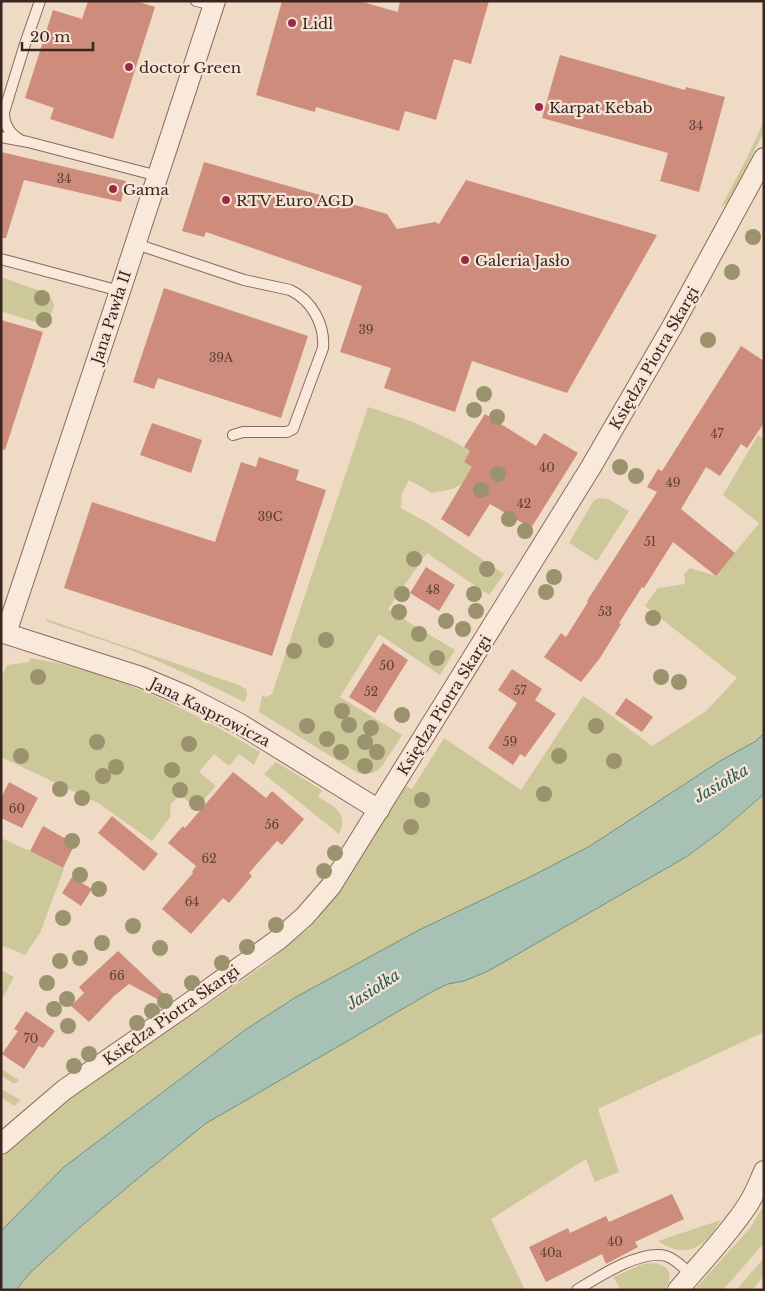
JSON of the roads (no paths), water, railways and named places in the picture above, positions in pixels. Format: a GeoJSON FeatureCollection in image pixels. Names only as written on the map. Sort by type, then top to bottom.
{"type":"FeatureCollection","features":[{"type":"Feature","properties":{"kind":"street","name":"Jana Pawła II"},"geometry":{"type":"LineString","coordinates":[[4,633],[136,244],[158,176],[208,3]]}},
{"type":"Feature","properties":{"kind":"street","name":"Księdza Piotra Skargi"},"geometry":{"type":"LineString","coordinates":[[1,1144],[64,1090],[188,1004],[285,933],[305,916],[331,886],[591,467],[672,327],[764,158]]}},
{"type":"Feature","properties":{"kind":"street","name":"Jana Kasprowicza"},"geometry":{"type":"LineString","coordinates":[[4,633],[141,677],[186,696],[240,724],[379,810]]}},
{"type":"Feature","properties":{"kind":"street"},"geometry":{"type":"LineString","coordinates":[[678,1290],[748,1206],[764,1171]]}},
{"type":"Feature","properties":{"kind":"lane"},"geometry":{"type":"LineString","coordinates":[[28,142],[14,136],[9,130],[4,112],[40,1]]}},
{"type":"Feature","properties":{"kind":"lane"},"geometry":{"type":"LineString","coordinates":[[1,137],[28,142],[158,176]]}},
{"type":"Feature","properties":{"kind":"lane"},"geometry":{"type":"LineString","coordinates":[[136,244],[244,280],[297,293],[309,306],[320,323],[323,335],[323,348],[293,429],[287,432],[243,432],[233,435]]}},
{"type":"Feature","properties":{"kind":"lane"},"geometry":{"type":"LineString","coordinates":[[1,259],[120,291]]}},
{"type":"Feature","properties":{"kind":"lane"},"geometry":{"type":"LineString","coordinates":[[577,1290],[610,1270],[642,1257],[665,1256],[671,1258],[691,1274]]}},
{"type":"Feature","properties":{"kind":"water","name":"Jasiołka"},"geometry":{"type":"Polygon","coordinates":[[[764,733],[764,794],[720,832],[686,857],[486,972],[435,990],[205,1124],[78,1229],[31,1272],[16,1290],[1,1290],[1,1231],[64,1167],[245,1030],[296,997],[419,930],[590,846],[720,761],[756,741],[764,733]]]}},
{"type":"Feature","properties":{"kind":"place","name":"Lidl"},"geometry":{"type":"Point","coordinates":[292,23]}},
{"type":"Feature","properties":{"kind":"place","name":"doctor Green"},"geometry":{"type":"Point","coordinates":[129,67]}},
{"type":"Feature","properties":{"kind":"place","name":"Karpat Kebab"},"geometry":{"type":"Point","coordinates":[539,107]}},
{"type":"Feature","properties":{"kind":"place","name":"Gama"},"geometry":{"type":"Point","coordinates":[113,189]}},
{"type":"Feature","properties":{"kind":"place","name":"RTV Euro AGD"},"geometry":{"type":"Point","coordinates":[226,200]}},
{"type":"Feature","properties":{"kind":"place","name":"Galeria Jasło"},"geometry":{"type":"Point","coordinates":[465,260]}}]}
